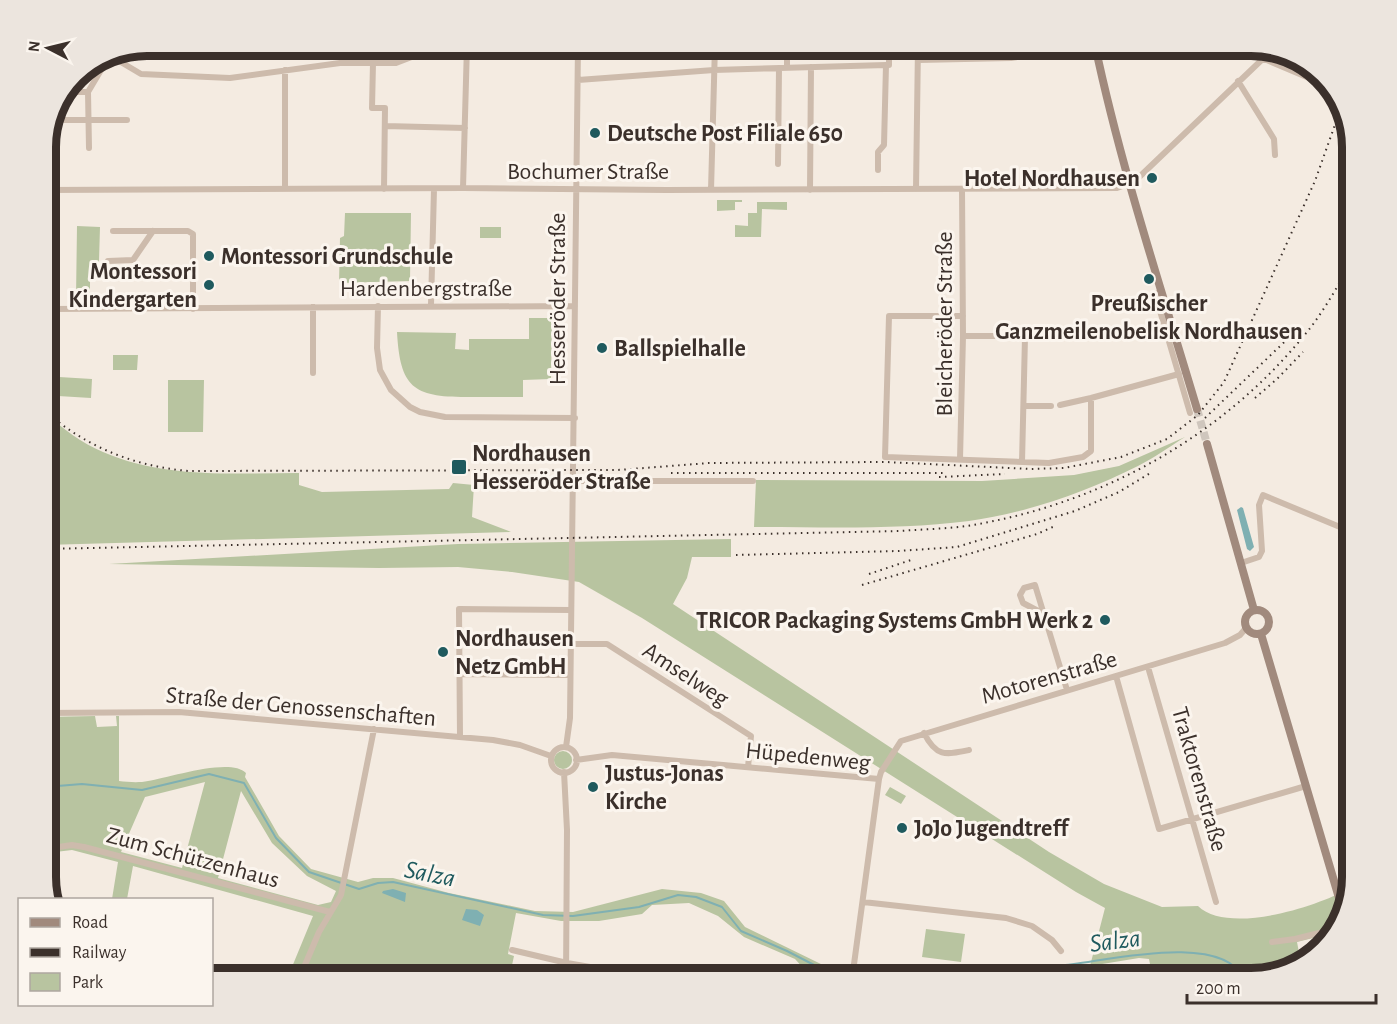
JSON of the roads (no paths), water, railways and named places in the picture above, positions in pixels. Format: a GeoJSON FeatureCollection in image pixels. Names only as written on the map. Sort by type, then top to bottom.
{"type":"FeatureCollection","features":[{"type":"Feature","properties":{"kind":"main road"},"geometry":{"type":"LineString","coordinates":[[1097,56],[1106,100],[1162,292],[1193,411]]}},
{"type":"Feature","properties":{"kind":"main road"},"geometry":{"type":"LineString","coordinates":[[1207,444],[1254,610]]}},
{"type":"Feature","properties":{"kind":"main road"},"geometry":{"type":"LineString","coordinates":[[1254,610],[1262,610],[1269,616],[1268,629],[1261,634],[1252,634],[1246,628],[1246,617],[1254,610]]}},
{"type":"Feature","properties":{"kind":"main road"},"geometry":{"type":"LineString","coordinates":[[1261,634],[1339,899]]}},
{"type":"Feature","properties":{"kind":"street"},"geometry":{"type":"LineString","coordinates":[[118,60],[141,74],[230,78],[340,63],[396,63],[415,56]]}},
{"type":"Feature","properties":{"kind":"street"},"geometry":{"type":"LineString","coordinates":[[463,189],[467,56]]}},
{"type":"Feature","properties":{"kind":"street","name":"Hesseröder Straße"},"geometry":{"type":"LineString","coordinates":[[566,747],[570,718],[578,56]]}},
{"type":"Feature","properties":{"kind":"street"},"geometry":{"type":"LineString","coordinates":[[711,190],[715,56]]}},
{"type":"Feature","properties":{"kind":"street"},"geometry":{"type":"LineString","coordinates":[[787,56],[787,68]]}},
{"type":"Feature","properties":{"kind":"street"},"geometry":{"type":"LineString","coordinates":[[578,80],[714,70],[889,65],[889,56]]}},
{"type":"Feature","properties":{"kind":"street"},"geometry":{"type":"LineString","coordinates":[[916,189],[918,56]]}},
{"type":"Feature","properties":{"kind":"street"},"geometry":{"type":"LineString","coordinates":[[918,60],[1024,56]]}},
{"type":"Feature","properties":{"kind":"street"},"geometry":{"type":"LineString","coordinates":[[1259,57],[1312,79]]}},
{"type":"Feature","properties":{"kind":"street"},"geometry":{"type":"LineString","coordinates":[[1129,184],[1134,182],[1263,58]]}},
{"type":"Feature","properties":{"kind":"street"},"geometry":{"type":"LineString","coordinates":[[373,63],[372,108],[385,108],[384,189]]}},
{"type":"Feature","properties":{"kind":"street"},"geometry":{"type":"LineString","coordinates":[[878,170],[878,152],[884,145],[886,64]]}},
{"type":"Feature","properties":{"kind":"street"},"geometry":{"type":"LineString","coordinates":[[89,148],[88,92],[103,67]]}},
{"type":"Feature","properties":{"kind":"street"},"geometry":{"type":"LineString","coordinates":[[810,190],[812,67]]}},
{"type":"Feature","properties":{"kind":"street"},"geometry":{"type":"LineString","coordinates":[[778,164],[779,68]]}},
{"type":"Feature","properties":{"kind":"street"},"geometry":{"type":"LineString","coordinates":[[285,70],[285,189]]}},
{"type":"Feature","properties":{"kind":"street"},"geometry":{"type":"LineString","coordinates":[[1238,81],[1274,139],[1275,155]]}},
{"type":"Feature","properties":{"kind":"street"},"geometry":{"type":"LineString","coordinates":[[74,92],[88,92]]}},
{"type":"Feature","properties":{"kind":"street"},"geometry":{"type":"LineString","coordinates":[[60,120],[127,120]]}},
{"type":"Feature","properties":{"kind":"street"},"geometry":{"type":"LineString","coordinates":[[385,126],[465,128]]}},
{"type":"Feature","properties":{"kind":"street","name":"Bochumer Straße"},"geometry":{"type":"LineString","coordinates":[[56,191],[810,190],[1117,188],[1129,184]]}},
{"type":"Feature","properties":{"kind":"street"},"geometry":{"type":"LineString","coordinates":[[431,306],[434,189]]}},
{"type":"Feature","properties":{"kind":"street","name":"Bleicheröder Straße"},"geometry":{"type":"LineString","coordinates":[[960,459],[963,336],[962,189]]}},
{"type":"Feature","properties":{"kind":"street"},"geometry":{"type":"LineString","coordinates":[[113,231],[188,231],[193,234],[193,309]]}},
{"type":"Feature","properties":{"kind":"street"},"geometry":{"type":"LineString","coordinates":[[108,261],[133,260],[153,231]]}},
{"type":"Feature","properties":{"kind":"street"},"geometry":{"type":"LineString","coordinates":[[1162,292],[1155,294],[1179,374],[1193,411]]}},
{"type":"Feature","properties":{"kind":"street"},"geometry":{"type":"LineString","coordinates":[[378,306],[377,348],[380,370],[391,390],[410,407],[420,412],[445,417],[574,418]]}},
{"type":"Feature","properties":{"kind":"street","name":"Hardenbergstraße"},"geometry":{"type":"LineString","coordinates":[[56,309],[575,306]]}},
{"type":"Feature","properties":{"kind":"street","name":"Hardenbergstraße"},"geometry":{"type":"LineString","coordinates":[[313,307],[313,373]]}},
{"type":"Feature","properties":{"kind":"street"},"geometry":{"type":"LineString","coordinates":[[963,316],[890,316],[885,457],[1022,462],[1083,458],[1090,451],[1091,398]]}},
{"type":"Feature","properties":{"kind":"street"},"geometry":{"type":"LineString","coordinates":[[963,336],[1046,336]]}},
{"type":"Feature","properties":{"kind":"street"},"geometry":{"type":"LineString","coordinates":[[1022,462],[1025,337]]}},
{"type":"Feature","properties":{"kind":"street"},"geometry":{"type":"LineString","coordinates":[[1060,405],[1179,374]]}},
{"type":"Feature","properties":{"kind":"street"},"geometry":{"type":"LineString","coordinates":[[1024,406],[1051,406]]}},
{"type":"Feature","properties":{"kind":"street"},"geometry":{"type":"LineString","coordinates":[[573,481],[753,481]]}},
{"type":"Feature","properties":{"kind":"street"},"geometry":{"type":"LineString","coordinates":[[1241,563],[1258,557],[1262,550],[1259,505],[1263,495],[1342,528]]}},
{"type":"Feature","properties":{"kind":"street"},"geometry":{"type":"LineString","coordinates":[[1044,614],[1023,603],[1020,595],[1023,588],[1035,585],[1044,614],[1067,690]]}},
{"type":"Feature","properties":{"kind":"street"},"geometry":{"type":"LineString","coordinates":[[460,737],[459,609],[571,610]]}},
{"type":"Feature","properties":{"kind":"street","name":"Motorenstraße"},"geometry":{"type":"LineString","coordinates":[[879,779],[901,741],[1225,643],[1240,635],[1246,628]]}},
{"type":"Feature","properties":{"kind":"street","name":"Amselweg"},"geometry":{"type":"LineString","coordinates":[[570,644],[606,644],[751,736],[748,767]]}},
{"type":"Feature","properties":{"kind":"street","name":"Traktorenstraße"},"geometry":{"type":"LineString","coordinates":[[1149,667],[1216,902]]}},
{"type":"Feature","properties":{"kind":"street"},"geometry":{"type":"LineString","coordinates":[[460,674],[570,675]]}},
{"type":"Feature","properties":{"kind":"street"},"geometry":{"type":"LineString","coordinates":[[1116,676],[1159,829],[1305,786]]}},
{"type":"Feature","properties":{"kind":"street","name":"Straße der Genossenschaften"},"geometry":{"type":"LineString","coordinates":[[56,713],[179,712],[493,740],[520,745],[551,756]]}},
{"type":"Feature","properties":{"kind":"street"},"geometry":{"type":"LineString","coordinates":[[304,968],[319,932],[342,889],[374,729]]}},
{"type":"Feature","properties":{"kind":"street"},"geometry":{"type":"LineString","coordinates":[[924,733],[931,746],[939,752],[952,753],[969,750]]}},
{"type":"Feature","properties":{"kind":"street"},"geometry":{"type":"LineString","coordinates":[[566,747],[575,753],[576,760],[573,769],[564,772],[553,767],[551,756],[556,749],[566,747]]}},
{"type":"Feature","properties":{"kind":"street","name":"Hüpedenweg"},"geometry":{"type":"LineString","coordinates":[[576,760],[612,754],[879,779],[853,968]]}},
{"type":"Feature","properties":{"kind":"street"},"geometry":{"type":"LineString","coordinates":[[564,772],[567,830],[567,968]]}},
{"type":"Feature","properties":{"kind":"street","name":"Zum Schützenhaus"},"geometry":{"type":"LineString","coordinates":[[56,847],[72,845],[84,847],[330,912]]}},
{"type":"Feature","properties":{"kind":"street"},"geometry":{"type":"LineString","coordinates":[[862,902],[1006,918],[1032,926],[1052,940],[1061,951]]}},
{"type":"Feature","properties":{"kind":"street"},"geometry":{"type":"LineString","coordinates":[[1272,942],[1324,932]]}},
{"type":"Feature","properties":{"kind":"street"},"geometry":{"type":"LineString","coordinates":[[512,950],[595,968]]}},
{"type":"Feature","properties":{"kind":"water"},"geometry":{"type":"Polygon","coordinates":[[[1241,507],[1254,547],[1250,551],[1247,549],[1237,510],[1241,507]]]}},
{"type":"Feature","properties":{"kind":"water"},"geometry":{"type":"Polygon","coordinates":[[[393,889],[406,893],[405,902],[382,893],[393,889]]]}},
{"type":"Feature","properties":{"kind":"water"},"geometry":{"type":"Polygon","coordinates":[[[466,909],[477,910],[484,915],[480,926],[462,920],[466,909]]]}},
{"type":"Feature","properties":{"kind":"waterway","name":"Salza"},"geometry":{"type":"LineString","coordinates":[[56,786],[82,784],[142,790],[209,774],[244,783],[276,838],[309,872],[359,889],[378,883],[393,882],[543,915],[573,916],[639,907],[678,895],[696,897],[722,907],[741,931],[819,968]]}},
{"type":"Feature","properties":{"kind":"waterway","name":"Salza"},"geometry":{"type":"LineString","coordinates":[[1022,968],[1067,965],[1166,952],[1215,957],[1235,968]]}},
{"type":"Feature","properties":{"kind":"tunnel"},"geometry":{"type":"LineString","coordinates":[[1197,409],[1207,444]]}},
{"type":"Feature","properties":{"kind":"railway"},"geometry":{"type":"LineString","coordinates":[[56,420],[77,435],[112,453],[149,465],[188,471],[618,470],[709,463],[886,462],[1031,469],[1064,468],[1121,457],[1167,439],[1198,415],[1224,382],[1315,181],[1337,120]]}},
{"type":"Feature","properties":{"kind":"railway"},"geometry":{"type":"LineString","coordinates":[[56,549],[900,531],[973,525],[1022,514],[1070,499],[1160,458],[1202,431],[1241,400],[1278,365],[1317,319],[1342,278]]}},
{"type":"Feature","properties":{"kind":"railway"},"geometry":{"type":"LineString","coordinates":[[1205,418],[1300,327]]}},
{"type":"Feature","properties":{"kind":"railway"},"geometry":{"type":"LineString","coordinates":[[1255,398],[1303,352]]}},
{"type":"Feature","properties":{"kind":"railway"},"geometry":{"type":"LineString","coordinates":[[736,555],[898,551],[957,547],[1075,511],[1119,492],[1152,472]]}},
{"type":"Feature","properties":{"kind":"railway"},"geometry":{"type":"LineString","coordinates":[[671,473],[947,473]]}},
{"type":"Feature","properties":{"kind":"railway"},"geometry":{"type":"LineString","coordinates":[[939,477],[1005,474]]}},
{"type":"Feature","properties":{"kind":"railway"},"geometry":{"type":"LineString","coordinates":[[862,585],[1037,534],[1055,526]]}},
{"type":"Feature","properties":{"kind":"railway"},"geometry":{"type":"LineString","coordinates":[[869,574],[911,560]]}},
{"type":"Feature","properties":{"kind":"place","name":"Deutsche Post Filiale 650"},"geometry":{"type":"Point","coordinates":[595,133]}},
{"type":"Feature","properties":{"kind":"place","name":"Hotel Nordhausen"},"geometry":{"type":"Point","coordinates":[1152,178]}},
{"type":"Feature","properties":{"kind":"place","name":"Montessori Grundschule"},"geometry":{"type":"Point","coordinates":[209,256]}},
{"type":"Feature","properties":{"kind":"place","name":"Preußischer Ganzmeilenobelisk Nordhausen"},"geometry":{"type":"Point","coordinates":[1149,279]}},
{"type":"Feature","properties":{"kind":"place","name":"Montessori Kindergarten"},"geometry":{"type":"Point","coordinates":[209,285]}},
{"type":"Feature","properties":{"kind":"place","name":"Ballspielhalle"},"geometry":{"type":"Point","coordinates":[602,348]}},
{"type":"Feature","properties":{"kind":"place","name":"Nordhausen Hesseröder Straße"},"geometry":{"type":"Point","coordinates":[459,467]}},
{"type":"Feature","properties":{"kind":"place","name":"TRICOR Packaging Systems GmbH Werk 2"},"geometry":{"type":"Point","coordinates":[1105,620]}},
{"type":"Feature","properties":{"kind":"place","name":"Nordhausen Netz GmbH"},"geometry":{"type":"Point","coordinates":[443,652]}},
{"type":"Feature","properties":{"kind":"place","name":"Justus-Jonas Kirche"},"geometry":{"type":"Point","coordinates":[593,787]}},
{"type":"Feature","properties":{"kind":"place","name":"JoJo Jugendtreff"},"geometry":{"type":"Point","coordinates":[902,828]}}]}
